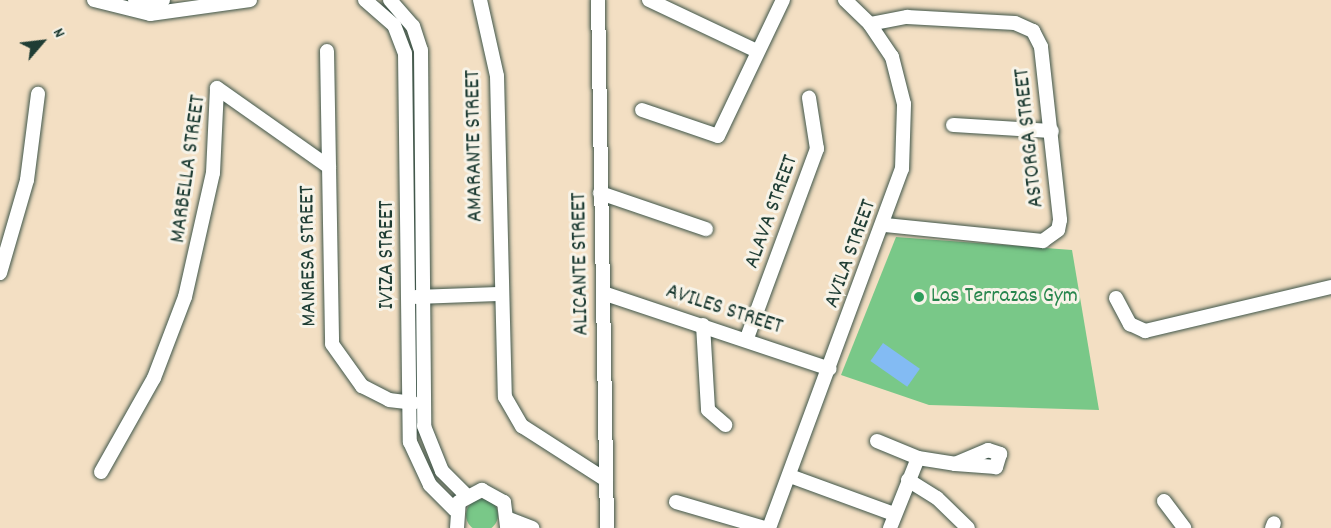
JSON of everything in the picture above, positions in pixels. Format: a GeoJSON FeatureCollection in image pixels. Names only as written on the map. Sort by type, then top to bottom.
{"type":"FeatureCollection","features":[{"type":"Feature","properties":{"kind":"street"},"geometry":{"type":"LineString","coordinates":[[94,0],[150,14],[250,0]]}},
{"type":"Feature","properties":{"kind":"street"},"geometry":{"type":"LineString","coordinates":[[135,0],[163,0]]}},
{"type":"Feature","properties":{"kind":"street","name":"IVIZA STREET"},"geometry":{"type":"LineString","coordinates":[[365,0],[394,25],[405,53],[422,403],[434,456],[466,495]]}},
{"type":"Feature","properties":{"kind":"street","name":"IVIZA STREET"},"geometry":{"type":"LineString","coordinates":[[390,0],[413,26],[421,50],[417,297],[406,403],[414,457],[429,485],[455,510]]}},
{"type":"Feature","properties":{"kind":"street","name":"AMARANTE STREET"},"geometry":{"type":"LineString","coordinates":[[480,0],[497,76],[498,294],[505,397],[514,418],[606,480]]}},
{"type":"Feature","properties":{"kind":"street","name":"ALICANTE STREET"},"geometry":{"type":"LineString","coordinates":[[598,0],[607,528]]}},
{"type":"Feature","properties":{"kind":"street"},"geometry":{"type":"LineString","coordinates":[[649,0],[689,14],[755,50]]}},
{"type":"Feature","properties":{"kind":"street"},"geometry":{"type":"LineString","coordinates":[[642,110],[718,136],[755,50],[783,0]]}},
{"type":"Feature","properties":{"kind":"street","name":"AVILA STREET"},"geometry":{"type":"LineString","coordinates":[[767,528],[790,476],[885,225],[906,135],[892,57],[870,24],[845,0]]}},
{"type":"Feature","properties":{"kind":"street","name":"ASTORGA STREET"},"geometry":{"type":"LineString","coordinates":[[870,24],[907,17],[1026,26],[1039,38],[1052,131],[1060,220],[1051,238],[885,225]]}},
{"type":"Feature","properties":{"kind":"street","name":"MANRESA STREET"},"geometry":{"type":"LineString","coordinates":[[327,51],[332,344],[362,386],[406,403],[422,403]]}},
{"type":"Feature","properties":{"kind":"street","name":"MARBELLA STREET"},"geometry":{"type":"LineString","coordinates":[[101,472],[154,378],[185,297],[213,173],[218,88],[329,167]]}},
{"type":"Feature","properties":{"kind":"street"},"geometry":{"type":"LineString","coordinates":[[0,273],[27,180],[38,94]]}},
{"type":"Feature","properties":{"kind":"street","name":"ALAVA STREET"},"geometry":{"type":"LineString","coordinates":[[747,338],[817,149],[809,98]]}},
{"type":"Feature","properties":{"kind":"street"},"geometry":{"type":"LineString","coordinates":[[953,125],[1052,131]]}},
{"type":"Feature","properties":{"kind":"street"},"geometry":{"type":"LineString","coordinates":[[600,193],[706,230]]}},
{"type":"Feature","properties":{"kind":"street"},"geometry":{"type":"LineString","coordinates":[[1116,298],[1130,324],[1145,331],[1331,287]]}},
{"type":"Feature","properties":{"kind":"street","name":"AVILES STREET"},"geometry":{"type":"LineString","coordinates":[[603,293],[747,338],[830,369]]}},
{"type":"Feature","properties":{"kind":"street"},"geometry":{"type":"LineString","coordinates":[[417,297],[498,294]]}},
{"type":"Feature","properties":{"kind":"street"},"geometry":{"type":"LineString","coordinates":[[703,325],[708,410],[725,425]]}},
{"type":"Feature","properties":{"kind":"street"},"geometry":{"type":"LineString","coordinates":[[877,441],[918,458],[956,464]]}},
{"type":"Feature","properties":{"kind":"street"},"geometry":{"type":"LineString","coordinates":[[790,476],[892,521],[918,458]]}},
{"type":"Feature","properties":{"kind":"street"},"geometry":{"type":"LineString","coordinates":[[908,480],[937,498],[968,528]]}},
{"type":"Feature","properties":{"kind":"street"},"geometry":{"type":"LineString","coordinates":[[457,528],[455,510],[466,495],[491,492],[504,502],[508,523],[532,528]]}},
{"type":"Feature","properties":{"kind":"street"},"geometry":{"type":"LineString","coordinates":[[1164,501],[1184,528]]}},
{"type":"Feature","properties":{"kind":"street"},"geometry":{"type":"LineString","coordinates":[[676,502],[767,528]]}},
{"type":"Feature","properties":{"kind":"green space"},"geometry":{"type":"Polygon","coordinates":[[[896,237],[1072,250],[1099,410],[929,405],[841,375],[896,237]]]}},
{"type":"Feature","properties":{"kind":"green space"},"geometry":{"type":"Polygon","coordinates":[[[482,499],[493,504],[498,515],[493,526],[482,531],[471,526],[466,515],[471,504],[482,499]]]}},
{"type":"Feature","properties":{"kind":"water"},"geometry":{"type":"Polygon","coordinates":[[[883,343],[920,369],[907,387],[870,361],[883,343]]]}},
{"type":"Feature","properties":{"kind":"place","name":"Las Terrazas Gym"},"geometry":{"type":"Point","coordinates":[919,297]}}]}
